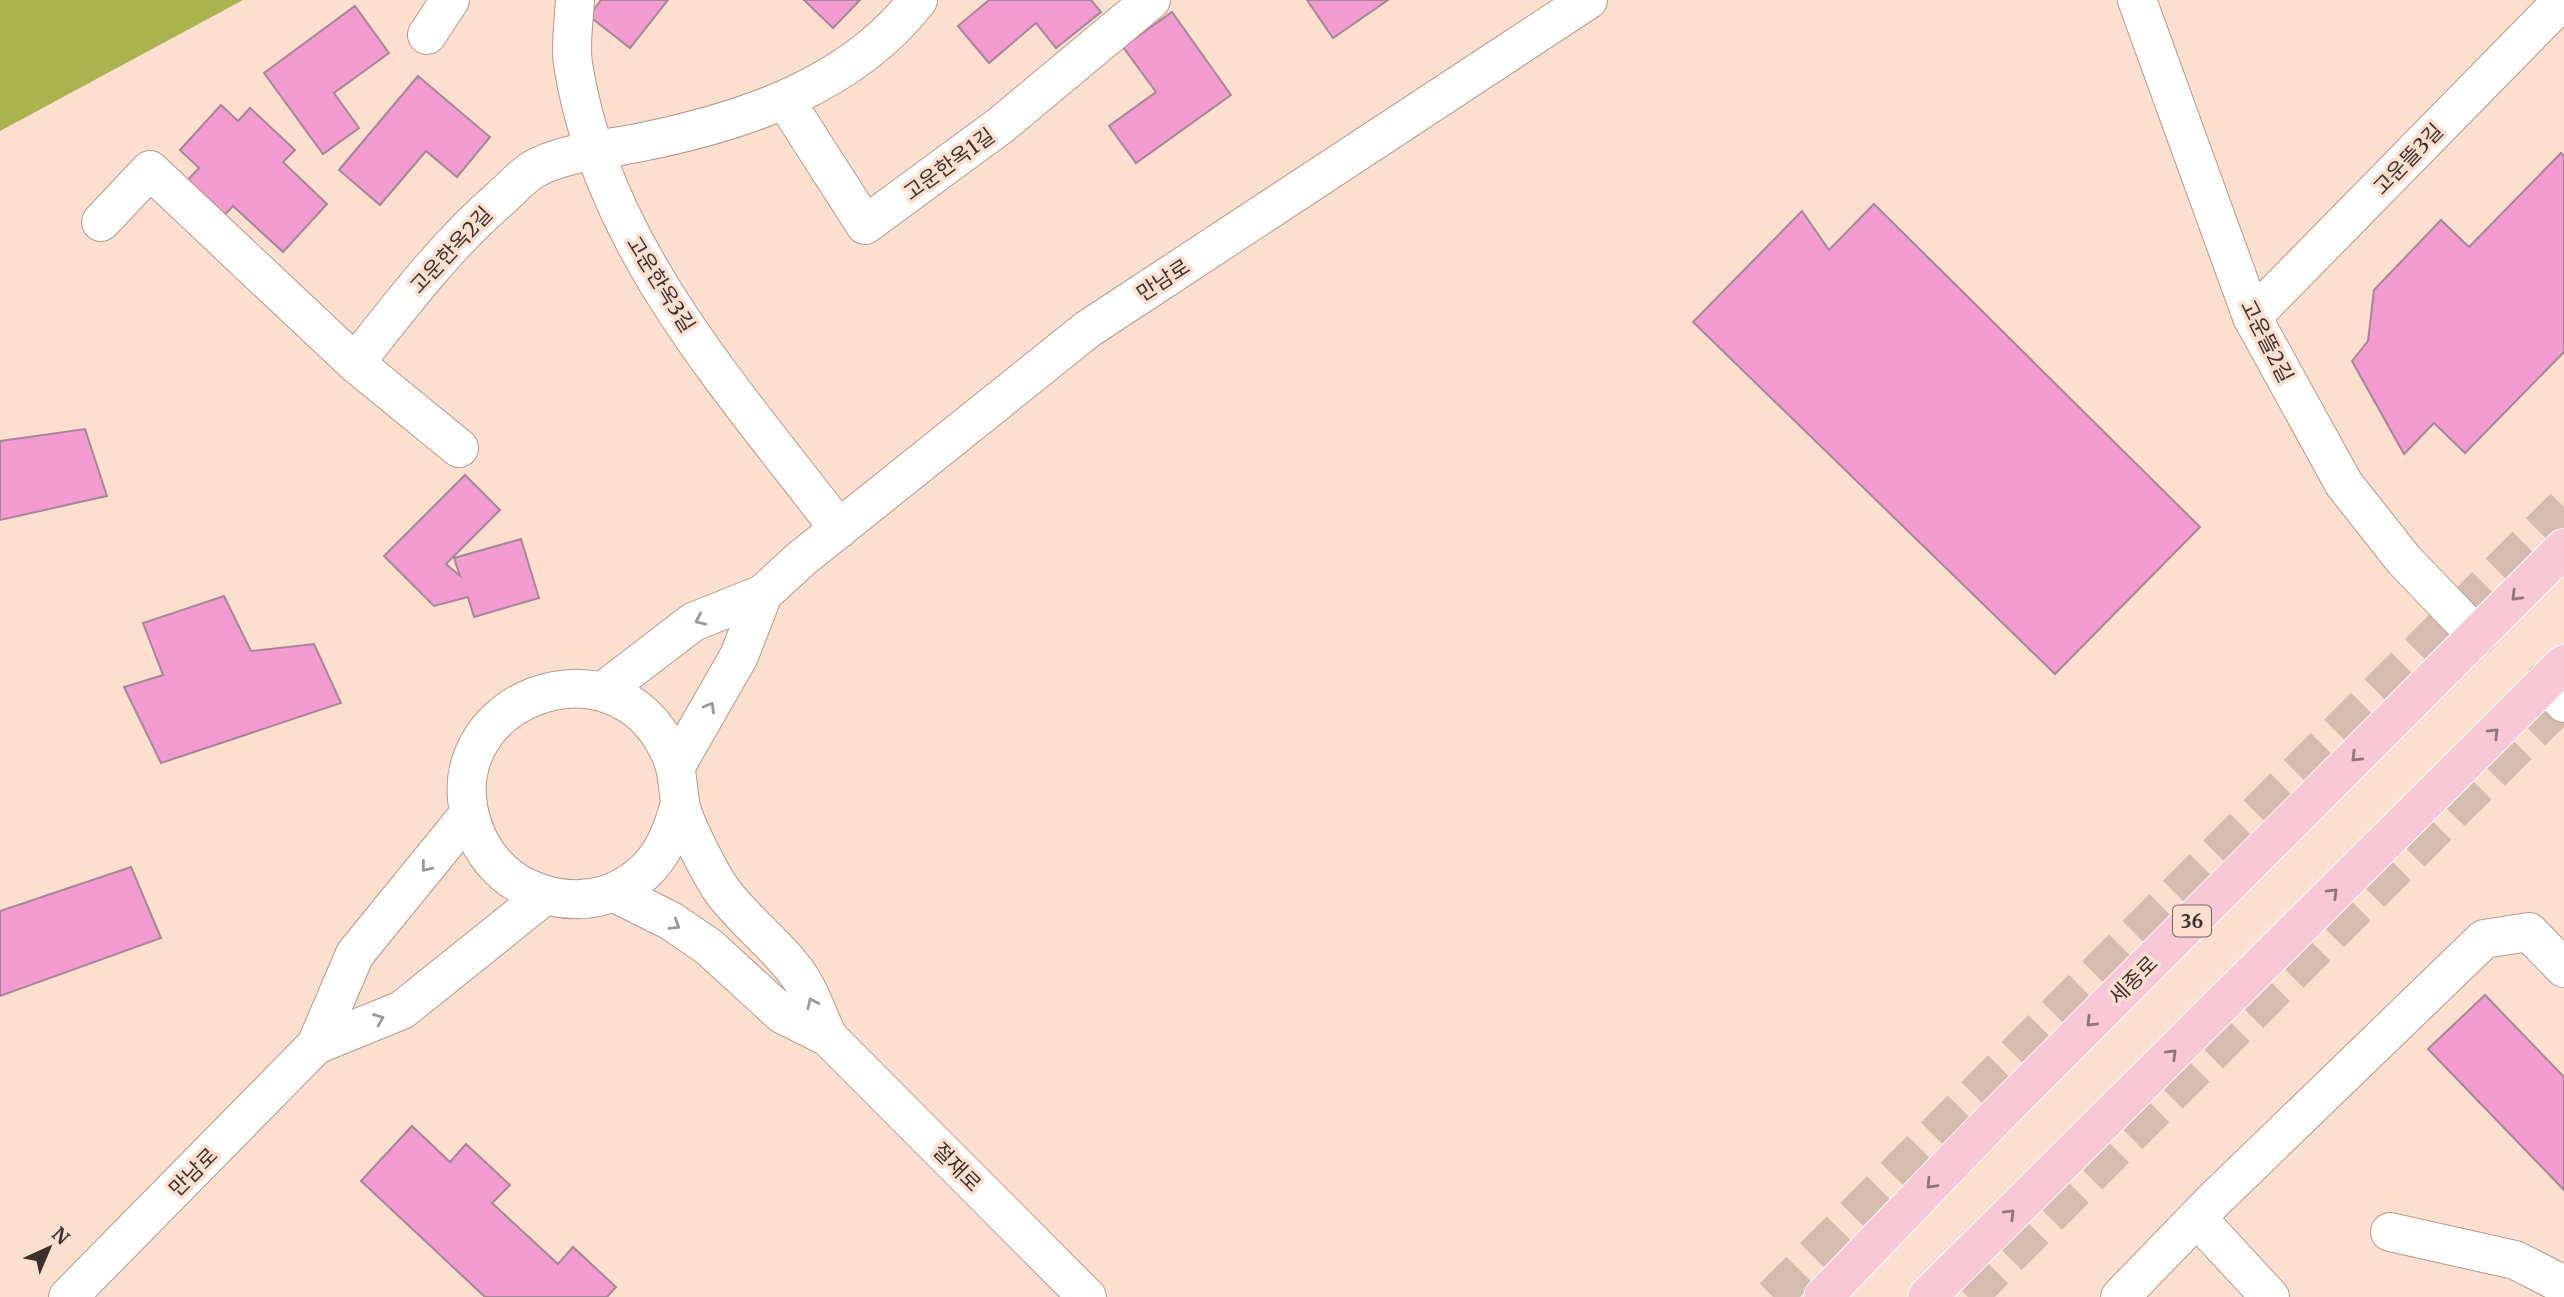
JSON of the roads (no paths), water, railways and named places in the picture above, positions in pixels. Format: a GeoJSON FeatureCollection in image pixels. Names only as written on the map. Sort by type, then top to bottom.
{"type":"FeatureCollection","features":[{"type":"Feature","properties":{"kind":"main road","name":"세종로"},"geometry":{"type":"LineString","coordinates":[[1823,1297],[1991,1122],[2564,548]]}},
{"type":"Feature","properties":{"kind":"main road"},"geometry":{"type":"LineString","coordinates":[[1927,1297],[2558,683]]}},
{"type":"Feature","properties":{"kind":"street"},"geometry":{"type":"LineString","coordinates":[[427,35],[450,0]]}},
{"type":"Feature","properties":{"kind":"street","name":"고운한옥3길"},"geometry":{"type":"LineString","coordinates":[[575,0],[573,62],[595,150],[629,237],[681,320],[839,529]]}},
{"type":"Feature","properties":{"kind":"street","name":"고운한옥2길"},"geometry":{"type":"LineString","coordinates":[[355,363],[468,226],[534,169],[595,150],[740,118],[785,100],[835,75],[900,24],[918,0]]}},
{"type":"Feature","properties":{"kind":"street","name":"만남로"},"geometry":{"type":"LineString","coordinates":[[763,594],[839,529],[1088,329],[1588,0]]}},
{"type":"Feature","properties":{"kind":"street","name":"고운뜰3길"},"geometry":{"type":"LineString","coordinates":[[2252,317],[2563,0]]}},
{"type":"Feature","properties":{"kind":"street","name":"고운한옥1길"},"geometry":{"type":"LineString","coordinates":[[785,100],[865,225],[1002,125],[1145,1]]}},
{"type":"Feature","properties":{"kind":"street","name":"고운뜰2길"},"geometry":{"type":"LineString","coordinates":[[2141,2],[2252,317],[2344,484],[2404,559],[2477,636]]}},
{"type":"Feature","properties":{"kind":"street"},"geometry":{"type":"LineString","coordinates":[[101,222],[150,170],[355,363],[459,449]]}},
{"type":"Feature","properties":{"kind":"street"},"geometry":{"type":"LineString","coordinates":[[603,691],[693,622],[763,594]]}},
{"type":"Feature","properties":{"kind":"street"},"geometry":{"type":"LineString","coordinates":[[676,766],[739,656],[763,594]]}},
{"type":"Feature","properties":{"kind":"street"},"geometry":{"type":"LineString","coordinates":[[680,803],[672,834],[656,860],[634,881],[615,893],[582,901],[544,896],[517,884],[495,865],[478,842],[469,814],[468,778],[479,743],[501,714],[531,695],[567,687],[603,691],[636,707],[661,733],[676,766],[680,803],[722,892],[801,979],[828,1037]]}},
{"type":"Feature","properties":{"kind":"street"},"geometry":{"type":"LineString","coordinates":[[316,1045],[355,954],[469,814]]}},
{"type":"Feature","properties":{"kind":"street"},"geometry":{"type":"LineString","coordinates":[[615,893],[671,922],[709,947],[782,1014],[828,1037]]}},
{"type":"Feature","properties":{"kind":"street"},"geometry":{"type":"LineString","coordinates":[[316,1045],[402,1010],[544,896]]}},
{"type":"Feature","properties":{"kind":"street"},"geometry":{"type":"LineString","coordinates":[[2120,1297],[2197,1218],[2484,939],[2529,932],[2564,968]]}},
{"type":"Feature","properties":{"kind":"street","name":"절재로"},"geometry":{"type":"LineString","coordinates":[[828,1037],[1087,1297]]}},
{"type":"Feature","properties":{"kind":"street","name":"만남로"},"geometry":{"type":"LineString","coordinates":[[68,1297],[316,1045]]}},
{"type":"Feature","properties":{"kind":"street"},"geometry":{"type":"LineString","coordinates":[[2197,1218],[2270,1297]]}},
{"type":"Feature","properties":{"kind":"street"},"geometry":{"type":"LineString","coordinates":[[2390,1232],[2515,1260],[2564,1285]]}},
{"type":"Feature","properties":{"kind":"tunnel"},"geometry":{"type":"LineString","coordinates":[[1773,1297],[2564,507]]}},
{"type":"Feature","properties":{"kind":"tunnel"},"geometry":{"type":"LineString","coordinates":[[1968,1297],[2564,700]]}}]}
